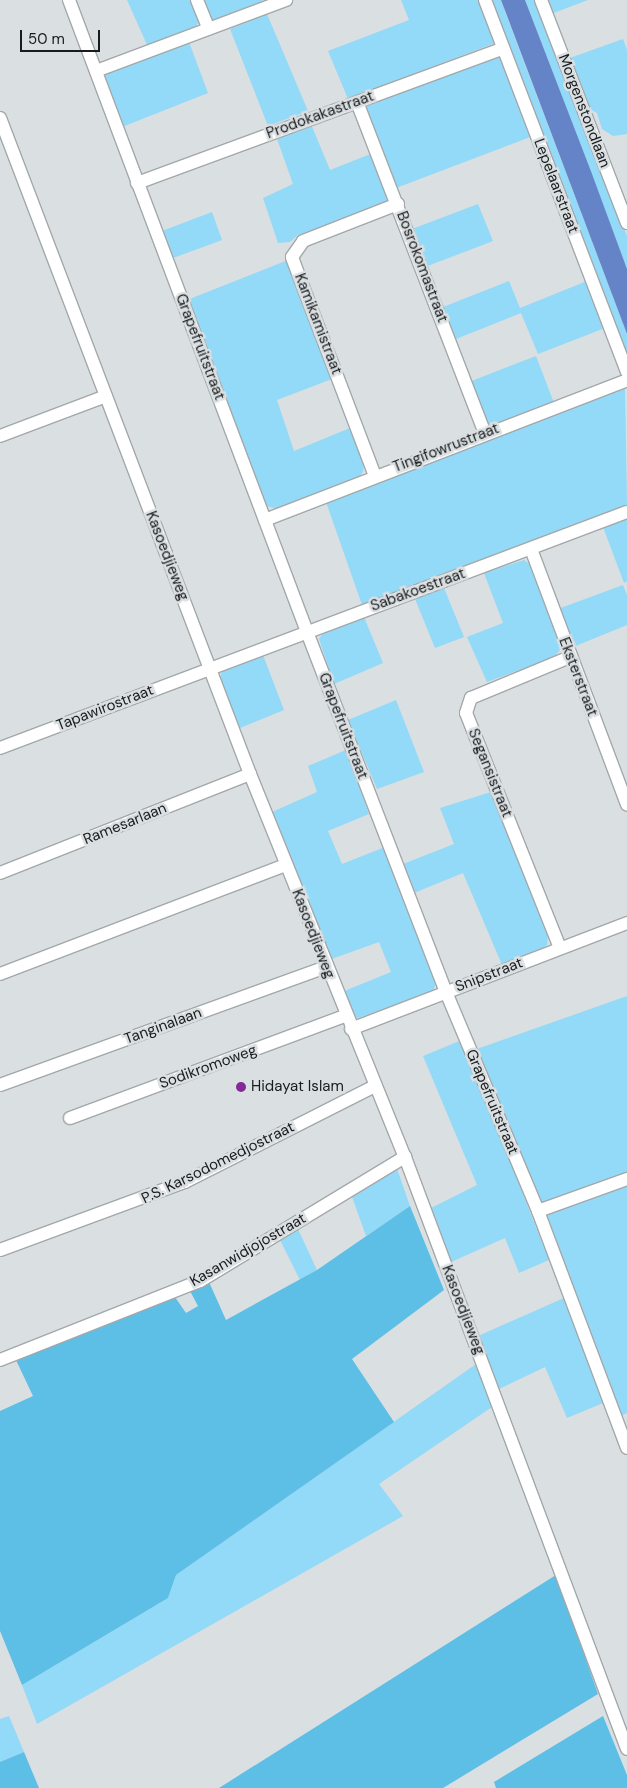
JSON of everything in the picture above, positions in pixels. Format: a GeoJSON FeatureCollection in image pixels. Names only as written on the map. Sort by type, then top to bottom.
{"type":"FeatureCollection","features":[{"type":"Feature","properties":{"kind":"street","name":"Grapefruitstraat"},"geometry":{"type":"LineString","coordinates":[[69,0],[307,632],[446,992],[538,1211],[627,1448]]}},
{"type":"Feature","properties":{"kind":"street"},"geometry":{"type":"LineString","coordinates":[[197,0],[209,29]]}},
{"type":"Feature","properties":{"kind":"street"},"geometry":{"type":"LineString","coordinates":[[96,71],[286,0]]}},
{"type":"Feature","properties":{"kind":"street","name":"Lepelaarstraat"},"geometry":{"type":"LineString","coordinates":[[485,0],[627,372]]}},
{"type":"Feature","properties":{"kind":"street","name":"Morgenstondlaan"},"geometry":{"type":"LineString","coordinates":[[541,0],[627,223]]}},
{"type":"Feature","properties":{"kind":"street","name":"Prodokakastraat"},"geometry":{"type":"LineString","coordinates":[[137,183],[503,48]]}},
{"type":"Feature","properties":{"kind":"street","name":"Bosrokomastraat"},"geometry":{"type":"LineString","coordinates":[[357,102],[485,433]]}},
{"type":"Feature","properties":{"kind":"street","name":"Kasoedjieweg"},"geometry":{"type":"LineString","coordinates":[[0,118],[250,774],[345,1016],[405,1157],[627,1749]]}},
{"type":"Feature","properties":{"kind":"street","name":"Kamikamistraat"},"geometry":{"type":"LineString","coordinates":[[375,476],[292,257],[303,241],[398,204]]}},
{"type":"Feature","properties":{"kind":"street","name":"Tingifowrustraat"},"geometry":{"type":"LineString","coordinates":[[265,520],[485,433],[627,380]]}},
{"type":"Feature","properties":{"kind":"street"},"geometry":{"type":"LineString","coordinates":[[0,436],[106,396]]}},
{"type":"Feature","properties":{"kind":"street","name":"Sabakoestraat"},"geometry":{"type":"LineString","coordinates":[[209,667],[627,512]]}},
{"type":"Feature","properties":{"kind":"street","name":"Eksterstraat"},"geometry":{"type":"LineString","coordinates":[[531,549],[570,657],[627,804]]}},
{"type":"Feature","properties":{"kind":"street","name":"Segansistraat"},"geometry":{"type":"LineString","coordinates":[[560,948],[466,713],[472,698],[570,657]]}},
{"type":"Feature","properties":{"kind":"street","name":"Tapawirostraat"},"geometry":{"type":"LineString","coordinates":[[0,748],[209,667]]}},
{"type":"Feature","properties":{"kind":"street","name":"Ramesarlaan"},"geometry":{"type":"LineString","coordinates":[[0,873],[250,774]]}},
{"type":"Feature","properties":{"kind":"street"},"geometry":{"type":"LineString","coordinates":[[0,974],[286,865]]}},
{"type":"Feature","properties":{"kind":"street","name":"Snipstraat"},"geometry":{"type":"LineString","coordinates":[[351,1029],[627,923]]}},
{"type":"Feature","properties":{"kind":"street","name":"Tanginalaan"},"geometry":{"type":"LineString","coordinates":[[0,1085],[326,967]]}},
{"type":"Feature","properties":{"kind":"street","name":"Sodikromoweg"},"geometry":{"type":"LineString","coordinates":[[70,1118],[345,1016]]}},
{"type":"Feature","properties":{"kind":"street","name":"P.S. Karsodomedjostraat"},"geometry":{"type":"LineString","coordinates":[[0,1250],[176,1186],[375,1086]]}},
{"type":"Feature","properties":{"kind":"street","name":"Kasanwidjojostraat"},"geometry":{"type":"LineString","coordinates":[[0,1360],[200,1281],[405,1157]]}},
{"type":"Feature","properties":{"kind":"street"},"geometry":{"type":"LineString","coordinates":[[538,1211],[627,1179]]}},
{"type":"Feature","properties":{"kind":"shaded area"},"geometry":{"type":"Polygon","coordinates":[[[127,0],[192,0],[199,21],[194,31],[148,47],[127,0]]]}},
{"type":"Feature","properties":{"kind":"shaded area"},"geometry":{"type":"Polygon","coordinates":[[[200,0],[262,0],[264,3],[217,22],[208,18],[200,0]]]}},
{"type":"Feature","properties":{"kind":"shaded area"},"geometry":{"type":"Polygon","coordinates":[[[401,0],[480,0],[495,43],[348,99],[328,51],[409,20],[401,0]]]}},
{"type":"Feature","properties":{"kind":"shaded area"},"geometry":{"type":"Polygon","coordinates":[[[490,0],[501,0],[627,334],[627,360],[490,0]]]}},
{"type":"Feature","properties":{"kind":"shaded area"},"geometry":{"type":"Polygon","coordinates":[[[501,0],[525,0],[592,174],[627,269],[627,334],[501,0]]]}},
{"type":"Feature","properties":{"kind":"shaded area"},"geometry":{"type":"Polygon","coordinates":[[[525,0],[537,0],[583,119],[627,236],[627,269],[525,0]]]}},
{"type":"Feature","properties":{"kind":"shaded area"},"geometry":{"type":"Polygon","coordinates":[[[545,0],[588,0],[551,14],[545,0]]]}},
{"type":"Feature","properties":{"kind":"shaded area"},"geometry":{"type":"Polygon","coordinates":[[[267,14],[308,111],[268,126],[230,29],[267,14]]]}},
{"type":"Feature","properties":{"kind":"shaded area"},"geometry":{"type":"Polygon","coordinates":[[[623,39],[627,50],[627,134],[613,136],[602,129],[597,113],[586,107],[567,59],[623,39]]]}},
{"type":"Feature","properties":{"kind":"shaded area"},"geometry":{"type":"Polygon","coordinates":[[[189,42],[208,93],[122,127],[105,76],[110,70],[189,42]]]}},
{"type":"Feature","properties":{"kind":"shaded area"},"geometry":{"type":"Polygon","coordinates":[[[493,56],[500,58],[533,136],[396,188],[369,117],[366,107],[369,102],[493,56]]]}},
{"type":"Feature","properties":{"kind":"shaded area"},"geometry":{"type":"Polygon","coordinates":[[[311,124],[330,170],[373,153],[388,200],[383,207],[298,235],[290,242],[278,243],[263,198],[293,184],[276,136],[311,124]]]}},
{"type":"Feature","properties":{"kind":"shaded area"},"geometry":{"type":"Polygon","coordinates":[[[478,204],[493,241],[425,267],[412,229],[478,204]]]}},
{"type":"Feature","properties":{"kind":"shaded area"},"geometry":{"type":"Polygon","coordinates":[[[212,212],[222,240],[173,258],[162,231],[212,212]]]}},
{"type":"Feature","properties":{"kind":"shaded area"},"geometry":{"type":"Polygon","coordinates":[[[288,260],[332,379],[277,400],[294,451],[350,428],[364,462],[363,472],[358,478],[278,510],[265,505],[187,300],[288,260]]]}},
{"type":"Feature","properties":{"kind":"shaded area"},"geometry":{"type":"Polygon","coordinates":[[[509,281],[520,308],[587,281],[605,328],[538,354],[521,313],[456,339],[443,307],[509,281]]]}},
{"type":"Feature","properties":{"kind":"shaded area"},"geometry":{"type":"Polygon","coordinates":[[[536,356],[554,403],[493,426],[487,424],[469,382],[536,356]]]}},
{"type":"Feature","properties":{"kind":"shaded area"},"geometry":{"type":"Polygon","coordinates":[[[625,387],[627,506],[362,605],[325,499],[616,388],[625,387]]]}},
{"type":"Feature","properties":{"kind":"shaded area"},"geometry":{"type":"Polygon","coordinates":[[[627,518],[627,581],[624,583],[603,527],[627,518]]]}},
{"type":"Feature","properties":{"kind":"shaded area"},"geometry":{"type":"Polygon","coordinates":[[[524,560],[531,565],[561,642],[560,650],[554,657],[487,682],[467,637],[503,623],[484,573],[524,560]]]}},
{"type":"Feature","properties":{"kind":"shaded area"},"geometry":{"type":"Polygon","coordinates":[[[623,585],[627,595],[627,625],[573,647],[558,609],[623,585]]]}},
{"type":"Feature","properties":{"kind":"shaded area"},"geometry":{"type":"Polygon","coordinates":[[[444,588],[464,637],[435,648],[415,599],[444,588]]]}},
{"type":"Feature","properties":{"kind":"shaded area"},"geometry":{"type":"Polygon","coordinates":[[[364,617],[383,663],[334,684],[319,639],[323,633],[364,617]]]}},
{"type":"Feature","properties":{"kind":"shaded area"},"geometry":{"type":"Polygon","coordinates":[[[263,655],[284,710],[240,728],[220,679],[221,674],[224,669],[263,655]]]}},
{"type":"Feature","properties":{"kind":"shaded area"},"geometry":{"type":"Polygon","coordinates":[[[396,700],[424,772],[377,789],[348,720],[396,700]]]}},
{"type":"Feature","properties":{"kind":"shaded area"},"geometry":{"type":"Polygon","coordinates":[[[346,750],[369,814],[328,831],[342,864],[385,847],[436,983],[433,992],[358,1018],[351,1016],[342,992],[391,972],[379,942],[329,960],[272,812],[317,792],[308,766],[346,750]]]}},
{"type":"Feature","properties":{"kind":"shaded area"},"geometry":{"type":"Polygon","coordinates":[[[491,792],[548,937],[547,945],[539,951],[502,965],[463,873],[414,893],[403,864],[454,844],[440,808],[491,792]]]}},
{"type":"Feature","properties":{"kind":"shaded area"},"geometry":{"type":"Polygon","coordinates":[[[627,996],[627,1173],[547,1203],[540,1202],[477,1049],[627,996]]]}},
{"type":"Feature","properties":{"kind":"shaded area"},"geometry":{"type":"Polygon","coordinates":[[[462,1040],[549,1260],[519,1273],[505,1238],[451,1262],[431,1208],[477,1185],[423,1056],[462,1040]]]}},
{"type":"Feature","properties":{"kind":"shaded area"},"geometry":{"type":"Polygon","coordinates":[[[396,1166],[410,1206],[366,1236],[351,1194],[396,1166]]]}},
{"type":"Feature","properties":{"kind":"shaded area"},"geometry":{"type":"Polygon","coordinates":[[[627,1183],[627,1413],[620,1416],[546,1218],[548,1212],[627,1183]]]}},
{"type":"Feature","properties":{"kind":"shaded area"},"geometry":{"type":"Polygon","coordinates":[[[410,1206],[444,1290],[352,1359],[394,1422],[176,1575],[168,1598],[22,1685],[0,1631],[0,1411],[33,1396],[15,1358],[175,1297],[186,1313],[198,1306],[190,1291],[209,1282],[226,1320],[317,1270],[410,1206]]]}},
{"type":"Feature","properties":{"kind":"shaded area"},"geometry":{"type":"Polygon","coordinates":[[[297,1227],[317,1270],[300,1280],[279,1238],[297,1227]]]}},
{"type":"Feature","properties":{"kind":"shaded area"},"geometry":{"type":"Polygon","coordinates":[[[564,1298],[603,1403],[567,1418],[545,1367],[499,1389],[478,1336],[564,1298]]]}},
{"type":"Feature","properties":{"kind":"shaded area"},"geometry":{"type":"Polygon","coordinates":[[[476,1364],[492,1407],[379,1484],[403,1516],[37,1724],[22,1685],[168,1598],[176,1575],[476,1364]]]}},
{"type":"Feature","properties":{"kind":"shaded area"},"geometry":{"type":"Polygon","coordinates":[[[556,1575],[598,1694],[443,1788],[219,1788],[556,1575]]]}},
{"type":"Feature","properties":{"kind":"shaded area"},"geometry":{"type":"Polygon","coordinates":[[[9,1716],[24,1752],[0,1762],[0,1719],[9,1716]]]}},
{"type":"Feature","properties":{"kind":"shaded area"},"geometry":{"type":"Polygon","coordinates":[[[603,1716],[627,1775],[627,1788],[496,1788],[494,1782],[603,1716]]]}},
{"type":"Feature","properties":{"kind":"shaded area"},"geometry":{"type":"Polygon","coordinates":[[[24,1752],[39,1788],[0,1788],[0,1762],[24,1752]]]}},
{"type":"Feature","properties":{"kind":"place","name":"Hidayat Islam"},"geometry":{"type":"Point","coordinates":[241,1087]}}]}
